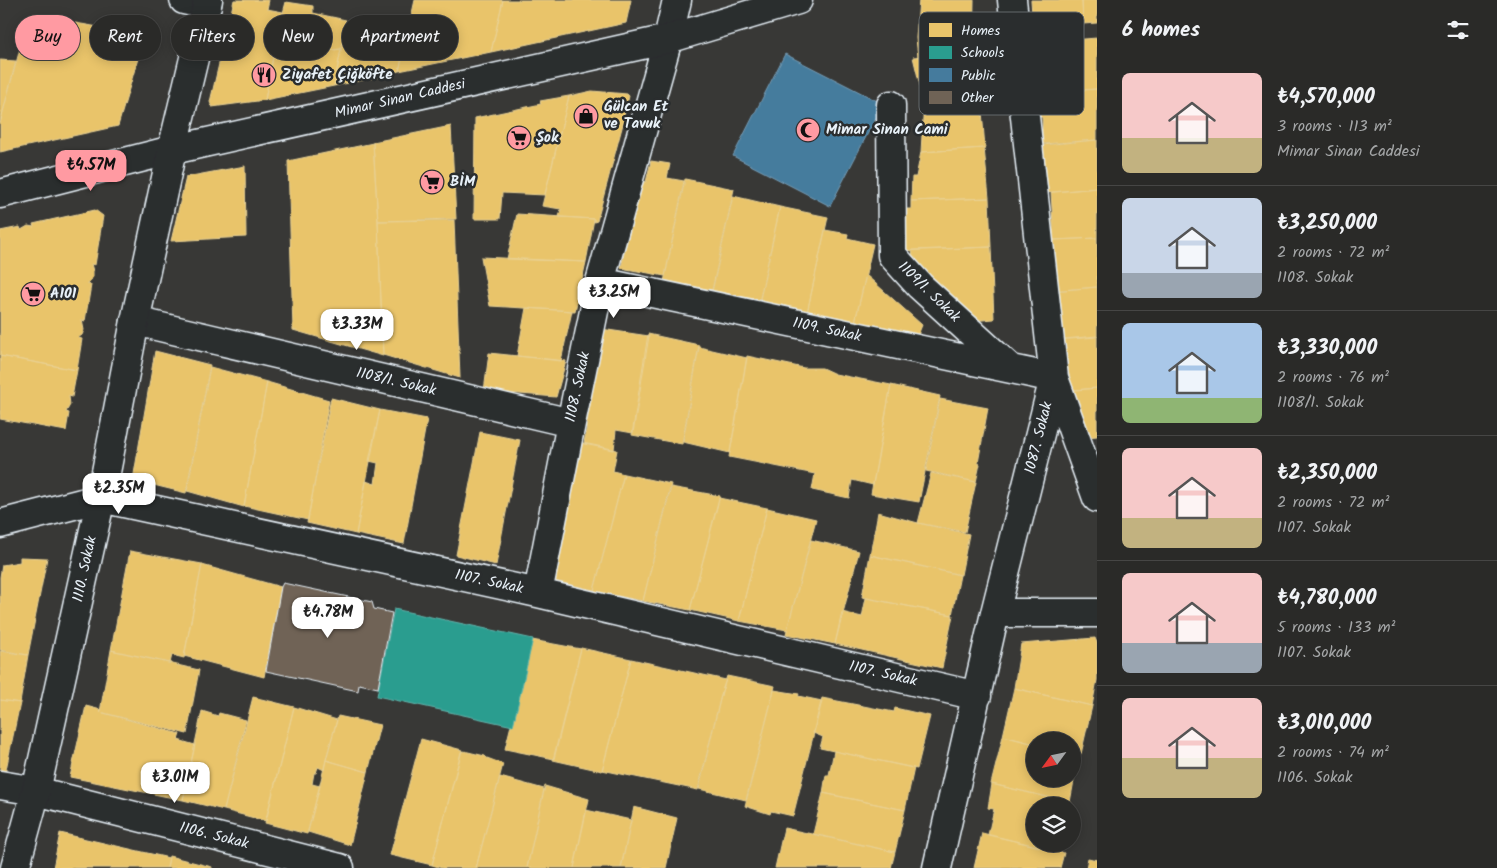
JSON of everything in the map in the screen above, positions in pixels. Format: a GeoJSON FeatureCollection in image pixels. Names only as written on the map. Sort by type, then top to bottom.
{"type":"FeatureCollection","features":[{"type":"Feature","properties":{"kind":"street","name":"1108. Sokak"},"geometry":{"type":"LineString","coordinates":[[538,593],[600,282],[668,39],[677,0]]}},
{"type":"Feature","properties":{"kind":"street","name":"Mimar Sinan Caddesi"},"geometry":{"type":"LineString","coordinates":[[0,194],[172,150],[668,39],[798,0]]}},
{"type":"Feature","properties":{"kind":"street","name":"1110. Sokak"},"geometry":{"type":"LineString","coordinates":[[15,868],[36,791],[101,498],[134,321],[172,150],[200,2]]}},
{"type":"Feature","properties":{"kind":"street","name":"1109/1. Sokak"},"geometry":{"type":"LineString","coordinates":[[891,105],[892,255],[920,286],[1011,369]]}},
{"type":"Feature","properties":{"kind":"street","name":"1087. Sokak"},"geometry":{"type":"LineString","coordinates":[[937,868],[995,613],[1054,378],[1025,115]]}},
{"type":"Feature","properties":{"kind":"street","name":"1109. Sokak"},"geometry":{"type":"LineString","coordinates":[[600,282],[1054,378]]}},
{"type":"Feature","properties":{"kind":"street","name":"1108/1. Sokak"},"geometry":{"type":"LineString","coordinates":[[134,321],[571,423]]}},
{"type":"Feature","properties":{"kind":"street"},"geometry":{"type":"LineString","coordinates":[[1054,378],[1097,498]]}},
{"type":"Feature","properties":{"kind":"street","name":"1107. Sokak"},"geometry":{"type":"LineString","coordinates":[[0,524],[101,498],[538,593],[977,696]]}},
{"type":"Feature","properties":{"kind":"street"},"geometry":{"type":"LineString","coordinates":[[995,613],[1097,613]]}},
{"type":"Feature","properties":{"kind":"street","name":"1106. Sokak"},"geometry":{"type":"LineString","coordinates":[[0,785],[36,791],[340,868]]}},
{"type":"Feature","properties":{"kind":"building: Homes"},"geometry":{"type":"Polygon","coordinates":[[[234,0],[269,0],[267,9],[283,12],[282,15],[264,15],[264,60],[272,60],[265,100],[212,107],[210,102],[220,60],[254,60],[254,15],[230,15],[234,0]]]}},
{"type":"Feature","properties":{"kind":"building: Homes"},"geometry":{"type":"Polygon","coordinates":[[[415,0],[503,0],[491,52],[458,59],[458,15],[412,15],[415,0]]]}},
{"type":"Feature","properties":{"kind":"building: Homes"},"geometry":{"type":"Polygon","coordinates":[[[503,0],[631,0],[626,23],[491,52],[503,0]]]}},
{"type":"Feature","properties":{"kind":"building: Homes"},"geometry":{"type":"Polygon","coordinates":[[[919,0],[974,0],[974,12],[919,12],[919,57],[916,38],[919,0]]]}},
{"type":"Feature","properties":{"kind":"building: Homes"},"geometry":{"type":"Polygon","coordinates":[[[1031,0],[1082,0],[1082,12],[1032,12],[1031,0]]]}},
{"type":"Feature","properties":{"kind":"building: Homes"},"geometry":{"type":"Polygon","coordinates":[[[1082,0],[1097,0],[1097,23],[1084,24],[1082,0]]]}},
{"type":"Feature","properties":{"kind":"building: Homes"},"geometry":{"type":"Polygon","coordinates":[[[286,2],[313,6],[313,13],[322,15],[282,15],[286,2]]]}},
{"type":"Feature","properties":{"kind":"building: Homes"},"geometry":{"type":"Polygon","coordinates":[[[332,17],[342,19],[341,49],[332,50],[332,17]]]}},
{"type":"Feature","properties":{"kind":"building: Homes"},"geometry":{"type":"Polygon","coordinates":[[[80,24],[90,26],[90,60],[138,60],[118,126],[0,152],[0,123],[17,60],[80,60],[80,24]]]}},
{"type":"Feature","properties":{"kind":"building: Homes"},"geometry":{"type":"Polygon","coordinates":[[[1097,38],[1097,89],[1084,90],[1084,39],[1097,38]]]}},
{"type":"Feature","properties":{"kind":"building: Homes"},"geometry":{"type":"Polygon","coordinates":[[[342,45],[342,60],[402,60],[399,71],[334,86],[342,45]]]}},
{"type":"Feature","properties":{"kind":"building: Homes"},"geometry":{"type":"Polygon","coordinates":[[[341,49],[334,86],[265,100],[272,60],[332,60],[332,50],[341,49]]]}},
{"type":"Feature","properties":{"kind":"building: Homes"},"geometry":{"type":"Polygon","coordinates":[[[919,56],[919,82],[913,57],[919,56]]]}},
{"type":"Feature","properties":{"kind":"building: Homes"},"geometry":{"type":"Polygon","coordinates":[[[0,60],[16,61],[0,123],[0,60]]]}},
{"type":"Feature","properties":{"kind":"building: Homes"},"geometry":{"type":"Polygon","coordinates":[[[401,60],[452,60],[399,71],[401,60]]]}},
{"type":"Feature","properties":{"kind":"building: Homes"},"geometry":{"type":"Polygon","coordinates":[[[1097,89],[1097,140],[1043,144],[1042,117],[1039,117],[1039,115],[1084,115],[1084,90],[1097,89]]]}},
{"type":"Feature","properties":{"kind":"building: Homes"},"geometry":{"type":"Polygon","coordinates":[[[592,91],[627,94],[629,96],[597,221],[594,222],[594,219],[559,217],[561,209],[542,206],[569,96],[592,91]]]}},
{"type":"Feature","properties":{"kind":"building: Homes"},"geometry":{"type":"Polygon","coordinates":[[[569,96],[545,195],[502,193],[500,219],[474,219],[475,118],[541,104],[540,101],[569,96]]]}},
{"type":"Feature","properties":{"kind":"building: Homes"},"geometry":{"type":"Polygon","coordinates":[[[923,115],[982,115],[985,148],[921,152],[923,115]]]}},
{"type":"Feature","properties":{"kind":"building: Homes"},"geometry":{"type":"Polygon","coordinates":[[[451,126],[456,219],[378,221],[373,142],[451,126]]]}},
{"type":"Feature","properties":{"kind":"building: Homes"},"geometry":{"type":"Polygon","coordinates":[[[1097,140],[1097,188],[1045,193],[1042,145],[1097,140]]]}},
{"type":"Feature","properties":{"kind":"building: Homes"},"geometry":{"type":"Polygon","coordinates":[[[373,143],[383,356],[293,330],[288,161],[373,143]]]}},
{"type":"Feature","properties":{"kind":"building: Homes"},"geometry":{"type":"Polygon","coordinates":[[[984,148],[989,198],[911,201],[912,177],[916,177],[921,152],[984,148]]]}},
{"type":"Feature","properties":{"kind":"building: Homes"},"geometry":{"type":"Polygon","coordinates":[[[651,161],[670,164],[667,178],[684,181],[665,276],[621,268],[640,181],[646,182],[651,161]]]}},
{"type":"Feature","properties":{"kind":"building: Homes"},"geometry":{"type":"Polygon","coordinates":[[[245,166],[246,237],[171,241],[186,177],[245,166]]]}},
{"type":"Feature","properties":{"kind":"building: Homes"},"geometry":{"type":"Polygon","coordinates":[[[685,179],[734,189],[712,290],[664,282],[685,179]]]}},
{"type":"Feature","properties":{"kind":"building: Homes"},"geometry":{"type":"Polygon","coordinates":[[[1097,188],[1097,238],[1054,240],[1051,192],[1097,188]]]}},
{"type":"Feature","properties":{"kind":"building: Homes"},"geometry":{"type":"Polygon","coordinates":[[[733,196],[780,207],[759,302],[712,292],[733,196]]]}},
{"type":"Feature","properties":{"kind":"building: Homes"},"geometry":{"type":"Polygon","coordinates":[[[989,198],[991,247],[901,251],[904,209],[911,209],[911,201],[989,198]]]}},
{"type":"Feature","properties":{"kind":"building: Homes"},"geometry":{"type":"Polygon","coordinates":[[[780,207],[828,217],[807,313],[759,304],[780,207]]]}},
{"type":"Feature","properties":{"kind":"building: Homes"},"geometry":{"type":"Polygon","coordinates":[[[95,210],[103,216],[95,265],[91,264],[93,277],[87,284],[91,285],[85,321],[82,320],[84,330],[78,338],[82,339],[77,370],[0,356],[0,231],[20,227],[21,230],[28,226],[34,227],[33,224],[95,210]]]}},
{"type":"Feature","properties":{"kind":"building: Homes"},"geometry":{"type":"Polygon","coordinates":[[[517,214],[594,219],[586,262],[507,259],[517,214]]]}},
{"type":"Feature","properties":{"kind":"building: Homes"},"geometry":{"type":"Polygon","coordinates":[[[454,220],[460,378],[383,355],[378,221],[454,220]]]}},
{"type":"Feature","properties":{"kind":"building: Homes"},"geometry":{"type":"Polygon","coordinates":[[[825,230],[848,234],[847,238],[873,244],[855,322],[807,313],[825,230]]]}},
{"type":"Feature","properties":{"kind":"building: Homes"},"geometry":{"type":"Polygon","coordinates":[[[1097,238],[1097,287],[1050,291],[1049,242],[1054,240],[1097,238]]]}},
{"type":"Feature","properties":{"kind":"building: Homes"},"geometry":{"type":"Polygon","coordinates":[[[991,247],[994,319],[971,321],[914,263],[912,250],[991,247]]]}},
{"type":"Feature","properties":{"kind":"building: Homes"},"geometry":{"type":"Polygon","coordinates":[[[481,257],[586,262],[575,311],[490,306],[481,257]]]}},
{"type":"Feature","properties":{"kind":"building: Homes"},"geometry":{"type":"Polygon","coordinates":[[[866,275],[922,325],[918,335],[855,322],[866,275]]]}},
{"type":"Feature","properties":{"kind":"building: Homes"},"geometry":{"type":"Polygon","coordinates":[[[1097,287],[1097,337],[1056,340],[1053,291],[1097,287]]]}},
{"type":"Feature","properties":{"kind":"building: Homes"},"geometry":{"type":"Polygon","coordinates":[[[526,308],[572,311],[561,361],[517,356],[526,308]]]}},
{"type":"Feature","properties":{"kind":"building: Homes"},"geometry":{"type":"Polygon","coordinates":[[[601,329],[649,336],[633,433],[616,430],[614,450],[584,444],[601,329]]]}},
{"type":"Feature","properties":{"kind":"building: Homes"},"geometry":{"type":"Polygon","coordinates":[[[648,334],[699,345],[682,444],[632,435],[648,334]]]}},
{"type":"Feature","properties":{"kind":"building: Homes"},"geometry":{"type":"Polygon","coordinates":[[[1097,336],[1097,388],[1065,391],[1053,340],[1097,336]]]}},
{"type":"Feature","properties":{"kind":"building: Homes"},"geometry":{"type":"Polygon","coordinates":[[[699,347],[747,358],[730,453],[683,442],[699,347]]]}},
{"type":"Feature","properties":{"kind":"building: Homes"},"geometry":{"type":"Polygon","coordinates":[[[155,351],[210,365],[186,493],[133,480],[155,351]]]}},
{"type":"Feature","properties":{"kind":"building: Homes"},"geometry":{"type":"Polygon","coordinates":[[[489,353],[566,361],[556,397],[484,391],[489,353]]]}},
{"type":"Feature","properties":{"kind":"building: Homes"},"geometry":{"type":"Polygon","coordinates":[[[0,356],[77,370],[72,397],[69,396],[70,405],[66,412],[69,413],[66,431],[0,419],[0,356]]]}},
{"type":"Feature","properties":{"kind":"building: Homes"},"geometry":{"type":"Polygon","coordinates":[[[747,356],[804,368],[822,368],[835,374],[891,385],[873,485],[852,480],[849,498],[812,490],[815,474],[729,457],[747,356]]]}},
{"type":"Feature","properties":{"kind":"building: Homes"},"geometry":{"type":"Polygon","coordinates":[[[210,367],[267,382],[244,507],[187,491],[210,367]]]}},
{"type":"Feature","properties":{"kind":"building: Homes"},"geometry":{"type":"Polygon","coordinates":[[[267,382],[329,400],[308,520],[244,506],[267,382]]]}},
{"type":"Feature","properties":{"kind":"building: Homes"},"geometry":{"type":"Polygon","coordinates":[[[891,385],[940,396],[919,502],[871,494],[891,385]]]}},
{"type":"Feature","properties":{"kind":"building: Homes"},"geometry":{"type":"Polygon","coordinates":[[[1097,388],[1097,436],[1087,437],[1073,390],[1097,388]]]}},
{"type":"Feature","properties":{"kind":"building: Homes"},"geometry":{"type":"Polygon","coordinates":[[[331,398],[380,410],[356,534],[307,523],[331,398]]]}},
{"type":"Feature","properties":{"kind":"building: Homes"},"geometry":{"type":"Polygon","coordinates":[[[940,399],[988,408],[976,482],[926,471],[940,399]]]}},
{"type":"Feature","properties":{"kind":"building: Homes"},"geometry":{"type":"Polygon","coordinates":[[[380,410],[427,419],[404,544],[356,534],[366,481],[375,484],[378,463],[369,461],[380,410]]]}},
{"type":"Feature","properties":{"kind":"building: Homes"},"geometry":{"type":"Polygon","coordinates":[[[480,432],[520,440],[496,565],[456,555],[480,432]]]}},
{"type":"Feature","properties":{"kind":"building: Homes"},"geometry":{"type":"Polygon","coordinates":[[[583,443],[617,450],[613,471],[624,474],[594,590],[550,580],[583,443]]]}},
{"type":"Feature","properties":{"kind":"building: Homes"},"geometry":{"type":"Polygon","coordinates":[[[931,473],[976,482],[965,532],[918,523],[931,473]]]}},
{"type":"Feature","properties":{"kind":"building: Homes"},"geometry":{"type":"Polygon","coordinates":[[[624,474],[671,484],[643,601],[594,591],[624,474]]]}},
{"type":"Feature","properties":{"kind":"building: Homes"},"geometry":{"type":"Polygon","coordinates":[[[671,487],[720,496],[690,610],[643,601],[671,487]]]}},
{"type":"Feature","properties":{"kind":"building: Homes"},"geometry":{"type":"Polygon","coordinates":[[[719,498],[767,508],[739,621],[690,610],[719,498]]]}},
{"type":"Feature","properties":{"kind":"building: Homes"},"geometry":{"type":"Polygon","coordinates":[[[767,508],[816,519],[787,630],[739,621],[767,508]]]}},
{"type":"Feature","properties":{"kind":"building: Homes"},"geometry":{"type":"Polygon","coordinates":[[[878,512],[969,534],[961,575],[870,555],[878,512]]]}},
{"type":"Feature","properties":{"kind":"building: Homes"},"geometry":{"type":"Polygon","coordinates":[[[811,540],[859,551],[835,644],[786,634],[811,540]]]}},
{"type":"Feature","properties":{"kind":"building: Homes"},"geometry":{"type":"Polygon","coordinates":[[[130,551],[202,564],[184,658],[172,655],[170,663],[111,650],[130,551]]]}},
{"type":"Feature","properties":{"kind":"building: Homes"},"geometry":{"type":"Polygon","coordinates":[[[870,555],[960,575],[952,615],[862,597],[870,555]]]}},
{"type":"Feature","properties":{"kind":"building: Homes"},"geometry":{"type":"Polygon","coordinates":[[[20,557],[47,558],[28,655],[0,650],[0,577],[2,565],[20,562],[20,557]]]}},
{"type":"Feature","properties":{"kind":"building: Homes"},"geometry":{"type":"Polygon","coordinates":[[[202,565],[281,587],[264,677],[184,656],[202,565]]]}},
{"type":"Feature","properties":{"kind":"building: Homes"},"geometry":{"type":"Polygon","coordinates":[[[866,598],[953,615],[942,668],[835,644],[842,612],[862,617],[866,598]]]}},
{"type":"Feature","properties":{"kind":"building: Homes"},"geometry":{"type":"Polygon","coordinates":[[[1095,638],[1097,643],[1097,680],[1092,706],[1014,688],[1021,644],[1095,638]]]}},
{"type":"Feature","properties":{"kind":"building: Homes"},"geometry":{"type":"Polygon","coordinates":[[[532,640],[581,649],[554,759],[505,749],[511,725],[513,726],[532,640]]]}},
{"type":"Feature","properties":{"kind":"building: Homes"},"geometry":{"type":"Polygon","coordinates":[[[581,648],[631,659],[602,771],[553,760],[581,648]]]}},
{"type":"Feature","properties":{"kind":"building: Homes"},"geometry":{"type":"Polygon","coordinates":[[[111,650],[199,670],[187,734],[100,712],[111,650]]]}},
{"type":"Feature","properties":{"kind":"building: Homes"},"geometry":{"type":"Polygon","coordinates":[[[0,651],[28,655],[20,703],[0,700],[0,651]]]}},
{"type":"Feature","properties":{"kind":"building: Homes"},"geometry":{"type":"Polygon","coordinates":[[[631,659],[726,680],[698,790],[602,770],[631,659]]]}},
{"type":"Feature","properties":{"kind":"building: Homes"},"geometry":{"type":"Polygon","coordinates":[[[727,676],[775,686],[746,800],[699,789],[727,676]]]}},
{"type":"Feature","properties":{"kind":"building: Homes"},"geometry":{"type":"Polygon","coordinates":[[[1014,688],[1092,706],[1081,754],[1081,732],[1026,732],[1026,742],[1003,736],[1014,688]]]}},
{"type":"Feature","properties":{"kind":"building: Homes"},"geometry":{"type":"Polygon","coordinates":[[[774,690],[799,694],[798,696],[822,701],[793,816],[771,811],[770,814],[745,806],[774,690]]]}},
{"type":"Feature","properties":{"kind":"building: Homes"},"geometry":{"type":"Polygon","coordinates":[[[253,697],[294,707],[266,821],[224,810],[253,697]]]}},
{"type":"Feature","properties":{"kind":"building: Homes"},"geometry":{"type":"Polygon","coordinates":[[[822,698],[894,712],[895,708],[930,716],[917,769],[820,748],[823,737],[813,733],[822,698]]]}},
{"type":"Feature","properties":{"kind":"building: Homes"},"geometry":{"type":"Polygon","coordinates":[[[0,700],[20,703],[4,779],[0,778],[0,700]]]}},
{"type":"Feature","properties":{"kind":"building: Homes"},"geometry":{"type":"Polygon","coordinates":[[[86,706],[101,710],[100,712],[180,734],[178,740],[195,745],[183,800],[70,777],[86,706]]]}},
{"type":"Feature","properties":{"kind":"building: Homes"},"geometry":{"type":"Polygon","coordinates":[[[294,707],[337,720],[324,770],[318,767],[316,773],[314,773],[312,784],[320,786],[307,834],[265,823],[294,707]]]}},
{"type":"Feature","properties":{"kind":"building: Homes"},"geometry":{"type":"Polygon","coordinates":[[[202,711],[218,716],[219,713],[246,720],[224,810],[183,800],[202,711]]]}},
{"type":"Feature","properties":{"kind":"building: Homes"},"geometry":{"type":"Polygon","coordinates":[[[338,716],[380,725],[368,772],[326,760],[338,716]]]}},
{"type":"Feature","properties":{"kind":"building: Homes"},"geometry":{"type":"Polygon","coordinates":[[[1003,736],[1026,742],[1026,788],[1073,788],[1071,797],[1048,797],[991,784],[1003,736]]]}},
{"type":"Feature","properties":{"kind":"building: Homes"},"geometry":{"type":"Polygon","coordinates":[[[421,739],[462,750],[432,865],[390,855],[421,739]]]}},
{"type":"Feature","properties":{"kind":"building: Homes"},"geometry":{"type":"Polygon","coordinates":[[[834,751],[914,768],[905,810],[823,793],[826,775],[829,775],[834,751]]]}},
{"type":"Feature","properties":{"kind":"building: Homes"},"geometry":{"type":"Polygon","coordinates":[[[461,752],[485,756],[503,764],[476,868],[442,868],[432,865],[461,752]]]}},
{"type":"Feature","properties":{"kind":"building: Homes"},"geometry":{"type":"Polygon","coordinates":[[[326,760],[368,772],[350,845],[308,832],[326,760]]]}},
{"type":"Feature","properties":{"kind":"building: Homes"},"geometry":{"type":"Polygon","coordinates":[[[500,777],[544,789],[527,868],[476,868],[500,777]]]}},
{"type":"Feature","properties":{"kind":"building: Homes"},"geometry":{"type":"Polygon","coordinates":[[[992,784],[1047,797],[1026,797],[1026,843],[988,835],[994,809],[988,808],[992,784]]]}},
{"type":"Feature","properties":{"kind":"building: Homes"},"geometry":{"type":"Polygon","coordinates":[[[545,786],[589,799],[574,868],[527,868],[545,786]]]}},
{"type":"Feature","properties":{"kind":"building: Homes"},"geometry":{"type":"Polygon","coordinates":[[[823,793],[905,810],[895,852],[813,834],[823,793]]]}},
{"type":"Feature","properties":{"kind":"building: Homes"},"geometry":{"type":"Polygon","coordinates":[[[634,807],[677,818],[666,868],[621,868],[634,807]]]}},
{"type":"Feature","properties":{"kind":"building: Homes"},"geometry":{"type":"Polygon","coordinates":[[[586,810],[631,820],[621,868],[574,868],[586,810]]]}},
{"type":"Feature","properties":{"kind":"building: Homes"},"geometry":{"type":"Polygon","coordinates":[[[784,828],[895,852],[891,868],[775,868],[784,828]]]}},
{"type":"Feature","properties":{"kind":"building: Homes"},"geometry":{"type":"Polygon","coordinates":[[[60,833],[169,858],[167,868],[53,868],[60,833]]]}},
{"type":"Feature","properties":{"kind":"building: Homes"},"geometry":{"type":"Polygon","coordinates":[[[982,833],[1026,844],[1026,852],[1064,853],[1060,868],[974,868],[982,833]]]}},
{"type":"Feature","properties":{"kind":"building: Homes"},"geometry":{"type":"Polygon","coordinates":[[[169,856],[212,867],[212,868],[167,868],[169,856]]]}},
{"type":"Feature","properties":{"kind":"building: Homes"},"geometry":{"type":"Polygon","coordinates":[[[1088,858],[1097,860],[1097,868],[1086,868],[1088,858]]]}},
{"type":"Feature","properties":{"kind":"building: Schools"},"geometry":{"type":"Polygon","coordinates":[[[394,609],[533,639],[513,726],[377,696],[394,609]]]}},
{"type":"Feature","properties":{"kind":"building: Public","name":"Mimar Sinan Cami"},"geometry":{"type":"Polygon","coordinates":[[[785,54],[883,104],[830,206],[733,156],[785,54]]]}},
{"type":"Feature","properties":{"kind":"building: Other"},"geometry":{"type":"Polygon","coordinates":[[[283,583],[372,602],[374,609],[392,613],[378,688],[359,684],[358,691],[266,671],[283,583]]]}},
{"type":"Feature","properties":{"kind":"place","name":"Ziyafet Çiğköfte"},"geometry":{"type":"Point","coordinates":[264,75]}},
{"type":"Feature","properties":{"kind":"place","name":"Gülcan Et ve Tavuk"},"geometry":{"type":"Point","coordinates":[586,116]}},
{"type":"Feature","properties":{"kind":"place","name":"Mimar Sinan Cami"},"geometry":{"type":"Point","coordinates":[808,130]}},
{"type":"Feature","properties":{"kind":"place","name":"Şok"},"geometry":{"type":"Point","coordinates":[519,138]}},
{"type":"Feature","properties":{"kind":"place","name":"BİM"},"geometry":{"type":"Point","coordinates":[432,182]}},
{"type":"Feature","properties":{"kind":"place","name":"A101"},"geometry":{"type":"Point","coordinates":[33,294]}}]}
